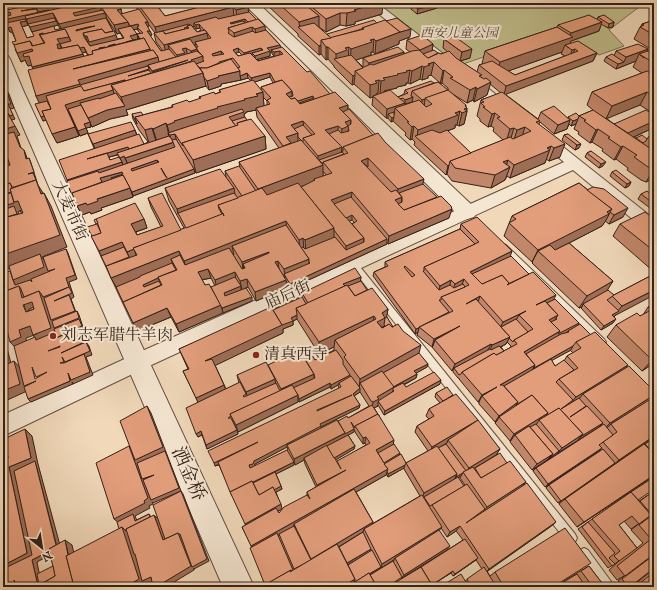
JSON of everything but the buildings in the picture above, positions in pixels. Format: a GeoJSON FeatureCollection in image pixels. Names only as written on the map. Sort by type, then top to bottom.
{"type":"FeatureCollection","features":[{"type":"Feature","properties":{"kind":"street"},"geometry":{"type":"LineString","coordinates":[[250,3],[470,215]]}},
{"type":"Feature","properties":{"kind":"street"},"geometry":{"type":"LineString","coordinates":[[370,3],[519,119]]}},
{"type":"Feature","properties":{"kind":"street","name":"大麦市街"},"geometry":{"type":"LineString","coordinates":[[3,59],[12,91],[138,362]]}},
{"type":"Feature","properties":{"kind":"street"},"geometry":{"type":"LineString","coordinates":[[531,128],[573,164],[654,228]]}},
{"type":"Feature","properties":{"kind":"street","name":"庙后街"},"geometry":{"type":"LineString","coordinates":[[3,426],[138,362],[354,265],[470,215],[573,164]]}},
{"type":"Feature","properties":{"kind":"street","name":"洒金桥"},"geometry":{"type":"LineString","coordinates":[[138,362],[239,587]]}},
{"type":"Feature","properties":{"kind":"lane"},"geometry":{"type":"LineString","coordinates":[[496,240],[609,350]]}},
{"type":"Feature","properties":{"kind":"lane"},"geometry":{"type":"LineString","coordinates":[[354,265],[609,587]]}},
{"type":"Feature","properties":{"kind":"green space","name":"西安儿童公园"},"geometry":{"type":"Polygon","coordinates":[[[370,3],[633,3],[639,7],[609,30],[624,46],[599,55],[582,44],[569,49],[546,36],[454,67],[370,3]]]}},
{"type":"Feature","properties":{"kind":"place","name":"刘志军腊牛羊肉"},"geometry":{"type":"Point","coordinates":[53,336]}},
{"type":"Feature","properties":{"kind":"place","name":"清真西寺"},"geometry":{"type":"Point","coordinates":[256,355]}}]}
